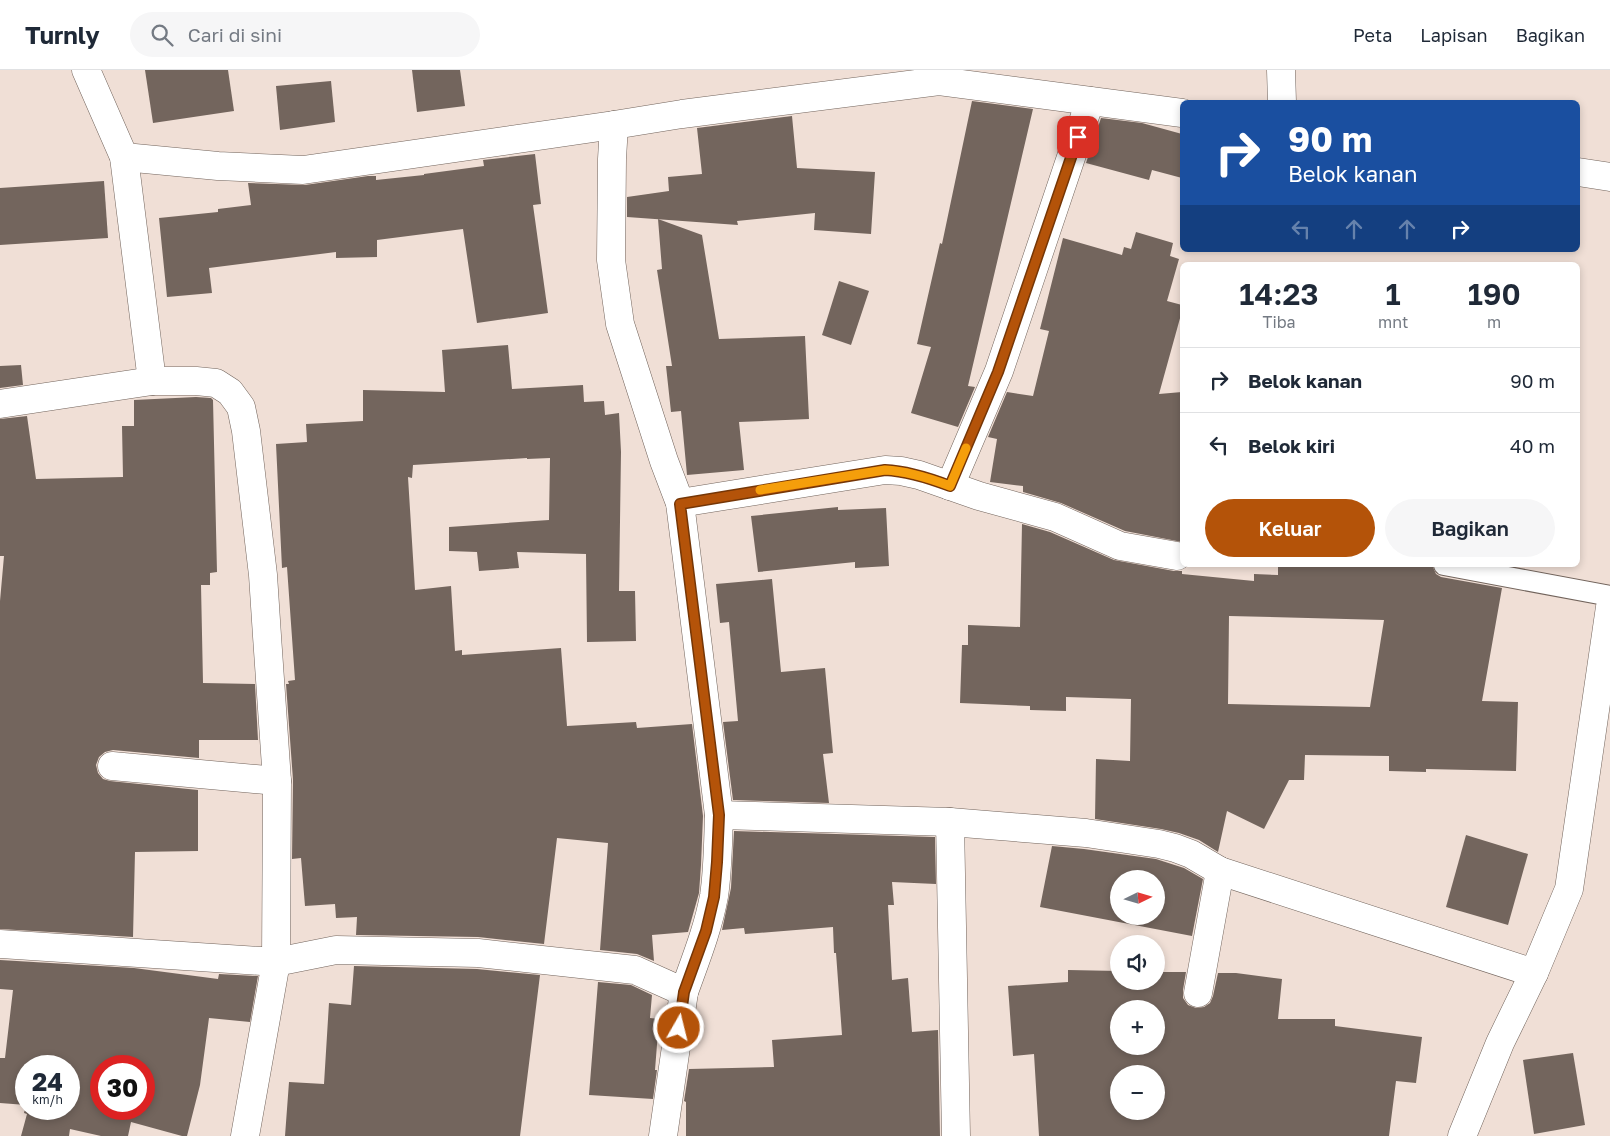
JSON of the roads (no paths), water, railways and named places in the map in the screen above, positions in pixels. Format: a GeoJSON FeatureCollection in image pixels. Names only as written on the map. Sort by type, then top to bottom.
{"type":"FeatureCollection","features":[{"type":"Feature","properties":{"kind":"street"},"geometry":{"type":"LineString","coordinates":[[86,70],[124,157],[152,381]]}},
{"type":"Feature","properties":{"kind":"street"},"geometry":{"type":"LineString","coordinates":[[1281,70],[1282,100]]}},
{"type":"Feature","properties":{"kind":"street"},"geometry":{"type":"LineString","coordinates":[[124,157],[218,166],[303,170],[938,76],[1090,101],[1180,113]]}},
{"type":"Feature","properties":{"kind":"street"},"geometry":{"type":"LineString","coordinates":[[950,486],[998,372],[1090,101]]}},
{"type":"Feature","properties":{"kind":"street"},"geometry":{"type":"LineString","coordinates":[[614,125],[611,260],[620,324],[664,461],[680,504],[719,815],[714,897],[706,931],[684,992],[663,1136]]}},
{"type":"Feature","properties":{"kind":"street"},"geometry":{"type":"LineString","coordinates":[[1580,172],[1610,177]]}},
{"type":"Feature","properties":{"kind":"street"},"geometry":{"type":"LineString","coordinates":[[0,404],[152,381],[216,383],[230,392],[241,407],[246,431],[263,574],[277,781],[276,962],[245,1136]]}},
{"type":"Feature","properties":{"kind":"street"},"geometry":{"type":"LineString","coordinates":[[680,504],[885,470],[901,471],[920,475],[979,496],[1055,517],[1120,546],[1177,556]]}},
{"type":"Feature","properties":{"kind":"street"},"geometry":{"type":"LineString","coordinates":[[1462,1136],[1500,1043],[1534,973],[1569,889],[1610,608]]}},
{"type":"Feature","properties":{"kind":"street"},"geometry":{"type":"LineString","coordinates":[[112,766],[277,781]]}},
{"type":"Feature","properties":{"kind":"street"},"geometry":{"type":"LineString","coordinates":[[719,815],[950,822],[1086,833],[1159,844],[1191,854],[1220,871],[1534,973]]}},
{"type":"Feature","properties":{"kind":"street"},"geometry":{"type":"LineString","coordinates":[[950,822],[956,1136]]}},
{"type":"Feature","properties":{"kind":"street"},"geometry":{"type":"LineString","coordinates":[[1198,993],[1220,871]]}},
{"type":"Feature","properties":{"kind":"street"},"geometry":{"type":"LineString","coordinates":[[0,944],[276,962],[336,950],[478,953],[635,970],[684,992]]}},
{"type":"Feature","properties":{"kind":"lane"},"geometry":{"type":"LineString","coordinates":[[1455,567],[1610,596]]}}]}
